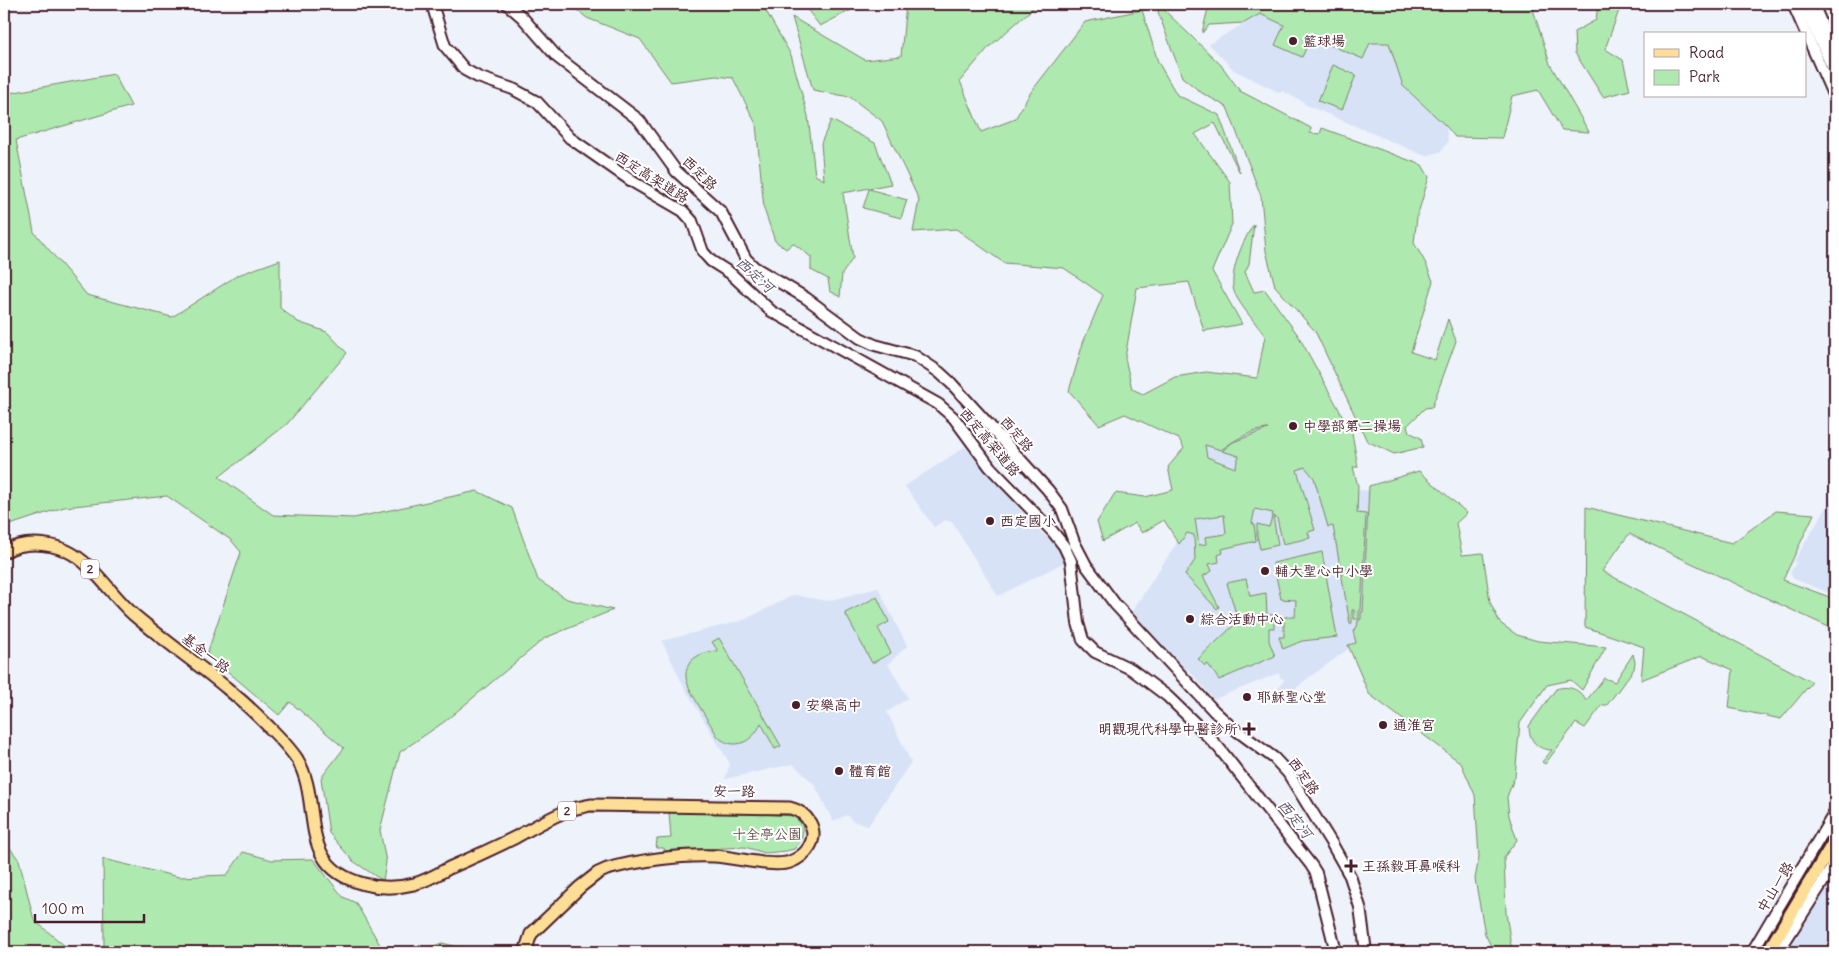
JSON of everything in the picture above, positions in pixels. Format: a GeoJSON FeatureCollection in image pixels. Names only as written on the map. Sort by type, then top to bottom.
{"type":"FeatureCollection","features":[{"type":"Feature","properties":{"kind":"highway"},"geometry":{"type":"LineString","coordinates":[[1768,952],[1835,841]]}},
{"type":"Feature","properties":{"kind":"main road","name":"基金一路"},"geometry":{"type":"LineString","coordinates":[[4,552],[14,546],[37,544],[54,546],[75,555],[133,614],[245,702],[286,745],[297,760],[308,792],[314,837],[323,856]]}},
{"type":"Feature","properties":{"kind":"main road","name":"安一路"},"geometry":{"type":"LineString","coordinates":[[323,856],[337,871],[354,881],[369,885],[393,887],[416,884],[493,849],[566,811],[591,804],[790,808],[799,810],[811,825],[813,841],[810,847],[798,858],[789,862],[776,864],[710,855],[669,858],[607,869],[589,880],[531,934],[525,952]]}},
{"type":"Feature","properties":{"kind":"street","name":"西定高架道路"},"geometry":{"type":"LineString","coordinates":[[432,4],[445,46],[465,70],[478,77],[513,89],[537,102],[570,138],[578,144],[633,182],[683,210],[692,221],[703,252],[711,261],[730,273],[771,311],[938,404],[954,418],[990,467],[1053,532],[1064,546],[1071,561],[1078,623],[1083,640],[1095,652],[1131,669],[1167,696],[1196,724],[1219,748],[1311,865],[1316,873],[1336,952]]}},
{"type":"Feature","properties":{"kind":"street","name":"西定路"},"geometry":{"type":"LineString","coordinates":[[507,4],[556,57],[639,120],[676,171],[721,212],[746,259],[754,267],[806,298],[860,338],[875,345],[904,352],[925,362],[951,383],[986,419],[1048,490],[1062,509],[1074,542],[1086,565],[1115,604],[1214,711],[1228,724],[1274,758],[1288,773],[1350,876],[1360,907],[1366,952]]}},
{"type":"Feature","properties":{"kind":"street"},"geometry":{"type":"LineString","coordinates":[[1793,4],[1805,32]]}},
{"type":"Feature","properties":{"kind":"street"},"geometry":{"type":"LineString","coordinates":[[1803,4],[1835,73]]}},
{"type":"Feature","properties":{"kind":"street"},"geometry":{"type":"LineString","coordinates":[[1813,4],[1835,55]]}},
{"type":"Feature","properties":{"kind":"street"},"geometry":{"type":"LineString","coordinates":[[1806,33],[1835,99]]}},
{"type":"Feature","properties":{"kind":"street","name":"中山一路"},"geometry":{"type":"LineString","coordinates":[[1752,952],[1835,812]]}},
{"type":"Feature","properties":{"kind":"street"},"geometry":{"type":"LineString","coordinates":[[1822,835],[1835,841]]}},
{"type":"Feature","properties":{"kind":"street"},"geometry":{"type":"LineString","coordinates":[[1778,952],[1835,862]]}},
{"type":"Feature","properties":{"kind":"shaded area"},"geometry":{"type":"Polygon","coordinates":[[[1277,4],[1370,43],[1390,43],[1403,86],[1446,126],[1448,142],[1440,152],[1425,156],[1304,104],[1304,102],[1282,91],[1280,93],[1234,70],[1209,44],[1277,4]]]}},
{"type":"Feature","properties":{"kind":"shaded area","name":"輔大聖心中小學"},"geometry":{"type":"Polygon","coordinates":[[[1243,401],[1341,489],[1373,491],[1368,642],[1348,649],[1303,682],[1289,695],[1287,693],[1276,704],[1271,698],[1285,679],[1281,678],[1279,673],[1214,699],[1188,669],[1184,672],[1131,613],[1184,532],[1184,469],[1243,401]]]}},
{"type":"Feature","properties":{"kind":"shaded area","name":"西定國小"},"geometry":{"type":"Polygon","coordinates":[[[965,447],[1041,533],[1051,539],[1069,528],[1076,547],[1062,560],[1065,562],[998,596],[952,522],[945,520],[934,527],[905,486],[965,447]]]}},
{"type":"Feature","properties":{"kind":"shaded area"},"geometry":{"type":"Polygon","coordinates":[[[1831,500],[1835,501],[1835,595],[1794,579],[1790,573],[1796,563],[1794,561],[1831,500]]]}},
{"type":"Feature","properties":{"kind":"shaded area","name":"安樂高中"},"geometry":{"type":"Polygon","coordinates":[[[878,588],[907,646],[888,664],[908,698],[887,712],[911,762],[868,826],[853,821],[847,815],[833,821],[815,785],[793,764],[725,779],[730,764],[684,687],[662,641],[744,620],[794,595],[827,601],[878,588]]]}},
{"type":"Feature","properties":{"kind":"shaded area"},"geometry":{"type":"Polygon","coordinates":[[[1835,860],[1835,952],[1780,952],[1835,860]]]}},
{"type":"Feature","properties":{"kind":"green space"},"geometry":{"type":"Polygon","coordinates":[[[569,4],[762,4],[791,55],[808,116],[815,175],[824,180],[821,143],[831,120],[875,143],[891,184],[843,193],[853,258],[842,274],[840,297],[830,291],[828,279],[811,270],[811,257],[793,243],[786,249],[775,241],[764,209],[756,124],[733,78],[716,76],[671,82],[640,39],[587,18],[569,4]]]}},
{"type":"Feature","properties":{"kind":"green space"},"geometry":{"type":"Polygon","coordinates":[[[803,4],[863,4],[820,26],[803,4]]]}},
{"type":"Feature","properties":{"kind":"green space"},"geometry":{"type":"Polygon","coordinates":[[[906,4],[1038,4],[989,47],[960,81],[981,132],[1015,119],[1031,92],[1085,22],[1142,10],[1158,62],[1177,95],[1219,115],[1240,173],[1215,123],[1195,134],[1230,182],[1232,224],[1212,271],[1242,324],[1204,331],[1189,282],[1137,288],[1125,358],[1132,389],[1143,394],[1175,377],[1206,372],[1257,378],[1265,336],[1241,305],[1233,287],[1237,258],[1254,224],[1249,264],[1245,272],[1254,292],[1265,290],[1298,335],[1352,433],[1358,467],[1353,467],[1358,486],[1357,513],[1366,514],[1359,619],[1354,619],[1354,610],[1352,610],[1352,623],[1350,624],[1333,526],[1328,527],[1314,478],[1305,467],[1297,470],[1315,530],[1308,532],[1310,538],[1283,544],[1277,518],[1273,516],[1278,545],[1260,549],[1257,524],[1269,527],[1273,513],[1255,509],[1252,523],[1254,524],[1256,541],[1222,549],[1223,553],[1218,555],[1219,562],[1209,564],[1212,571],[1203,576],[1219,607],[1217,609],[1185,575],[1195,560],[1194,535],[1187,533],[1179,544],[1164,520],[1142,533],[1135,523],[1103,541],[1097,522],[1115,493],[1145,497],[1173,490],[1168,467],[1184,448],[1179,439],[1125,414],[1099,425],[1069,391],[1083,343],[1103,295],[1064,268],[1004,263],[956,229],[913,232],[919,200],[882,121],[850,97],[813,90],[792,17],[865,60],[901,56],[906,4]],[[1268,429],[1256,431],[1234,441],[1268,429]],[[1231,444],[1221,450],[1205,445],[1207,457],[1235,468],[1239,456],[1222,451],[1231,444]],[[1224,515],[1195,519],[1199,545],[1206,544],[1205,537],[1226,534],[1224,515]]]}},
{"type":"Feature","properties":{"kind":"green space"},"geometry":{"type":"Polygon","coordinates":[[[1209,4],[1533,4],[1532,6],[1550,64],[1589,132],[1562,130],[1538,90],[1512,96],[1502,138],[1455,137],[1446,126],[1403,86],[1389,43],[1370,43],[1363,59],[1311,37],[1302,57],[1275,45],[1284,25],[1260,14],[1244,23],[1209,25],[1202,33],[1209,4]]]}},
{"type":"Feature","properties":{"kind":"green space"},"geometry":{"type":"Polygon","coordinates":[[[1598,4],[1621,5],[1605,49],[1623,60],[1630,90],[1603,97],[1575,53],[1574,32],[1596,20],[1598,4]]]}},
{"type":"Feature","properties":{"kind":"green space"},"geometry":{"type":"Polygon","coordinates":[[[1160,6],[1221,65],[1240,91],[1311,128],[1310,133],[1320,134],[1322,128],[1422,165],[1429,177],[1417,217],[1414,243],[1433,281],[1411,352],[1435,360],[1448,319],[1456,341],[1432,407],[1425,408],[1407,426],[1409,432],[1421,438],[1423,447],[1394,454],[1367,441],[1315,331],[1275,286],[1266,251],[1261,196],[1227,107],[1202,93],[1182,77],[1158,12],[1160,6]]]}},
{"type":"Feature","properties":{"kind":"green space"},"geometry":{"type":"Polygon","coordinates":[[[1333,65],[1356,75],[1342,110],[1318,101],[1333,65]]]}},
{"type":"Feature","properties":{"kind":"green space"},"geometry":{"type":"Polygon","coordinates":[[[114,74],[131,106],[16,140],[34,232],[87,295],[172,317],[238,275],[280,260],[280,308],[298,322],[327,332],[347,353],[287,424],[219,477],[273,515],[354,518],[477,491],[512,508],[538,580],[567,599],[613,610],[545,638],[444,722],[400,752],[380,830],[386,862],[383,881],[353,861],[329,833],[321,778],[344,748],[290,702],[279,715],[207,654],[241,552],[231,540],[167,496],[64,507],[4,527],[4,94],[114,74]]]}},
{"type":"Feature","properties":{"kind":"green space"},"geometry":{"type":"Polygon","coordinates":[[[869,189],[907,200],[901,218],[863,208],[869,189]]]}},
{"type":"Feature","properties":{"kind":"green space"},"geometry":{"type":"Polygon","coordinates":[[[1419,471],[1467,513],[1456,523],[1462,555],[1483,553],[1490,602],[1500,623],[1517,635],[1538,641],[1606,647],[1582,690],[1571,680],[1547,685],[1520,723],[1515,776],[1507,797],[1509,816],[1517,840],[1504,857],[1506,913],[1512,952],[1494,952],[1485,934],[1475,879],[1479,857],[1475,795],[1461,763],[1369,694],[1348,645],[1356,643],[1353,631],[1361,619],[1361,612],[1363,612],[1369,486],[1419,471]]]}},
{"type":"Feature","properties":{"kind":"green space"},"geometry":{"type":"Polygon","coordinates":[[[1586,507],[1732,543],[1776,511],[1814,514],[1783,580],[1835,599],[1835,630],[1629,534],[1602,571],[1812,682],[1781,719],[1729,708],[1733,670],[1702,656],[1641,680],[1644,647],[1585,627],[1586,507]]]}},
{"type":"Feature","properties":{"kind":"green space"},"geometry":{"type":"Polygon","coordinates":[[[1322,552],[1337,637],[1302,641],[1283,649],[1279,637],[1284,637],[1284,617],[1295,617],[1296,600],[1281,599],[1273,563],[1322,552]]]}},
{"type":"Feature","properties":{"kind":"green space"},"geometry":{"type":"Polygon","coordinates":[[[1246,579],[1250,596],[1266,593],[1267,615],[1274,615],[1274,628],[1269,628],[1269,641],[1275,656],[1219,680],[1208,664],[1205,666],[1198,659],[1233,626],[1239,624],[1227,583],[1246,579]]]}},
{"type":"Feature","properties":{"kind":"green space"},"geometry":{"type":"Polygon","coordinates":[[[877,597],[889,622],[878,628],[891,653],[872,663],[845,613],[877,597]]]}},
{"type":"Feature","properties":{"kind":"green space"},"geometry":{"type":"Polygon","coordinates":[[[719,638],[781,746],[775,749],[761,723],[754,735],[743,742],[731,744],[724,741],[718,737],[696,701],[687,682],[687,668],[699,655],[718,651],[712,642],[719,638]]]}},
{"type":"Feature","properties":{"kind":"green space"},"geometry":{"type":"Polygon","coordinates":[[[1633,654],[1634,669],[1607,705],[1602,705],[1585,728],[1576,723],[1545,764],[1542,762],[1552,750],[1547,750],[1535,744],[1529,731],[1529,726],[1556,689],[1574,689],[1586,701],[1604,678],[1615,682],[1633,654]]]}},
{"type":"Feature","properties":{"kind":"green space","name":"十全亭公園"},"geometry":{"type":"Polygon","coordinates":[[[669,812],[794,816],[802,825],[803,832],[801,841],[794,849],[786,851],[765,853],[745,847],[665,851],[664,848],[656,848],[657,839],[671,838],[669,812]]]}},
{"type":"Feature","properties":{"kind":"green space"},"geometry":{"type":"Polygon","coordinates":[[[4,840],[19,860],[34,920],[65,946],[80,952],[4,952],[4,840]]]}},
{"type":"Feature","properties":{"kind":"green space"},"geometry":{"type":"Polygon","coordinates":[[[243,852],[272,860],[313,859],[343,897],[356,903],[384,952],[101,952],[104,944],[103,859],[179,877],[227,875],[243,852]]]}},
{"type":"Feature","properties":{"kind":"green space"},"geometry":{"type":"Polygon","coordinates":[[[442,943],[478,952],[417,952],[442,943]]]}},
{"type":"Feature","properties":{"kind":"place","name":"籃球場"},"geometry":{"type":"Point","coordinates":[1293,41]}},
{"type":"Feature","properties":{"kind":"place","name":"中學部第二操場"},"geometry":{"type":"Point","coordinates":[1293,426]}},
{"type":"Feature","properties":{"kind":"place","name":"西定國小"},"geometry":{"type":"Point","coordinates":[990,521]}},
{"type":"Feature","properties":{"kind":"place","name":"輔大聖心中小學"},"geometry":{"type":"Point","coordinates":[1265,571]}},
{"type":"Feature","properties":{"kind":"place","name":"綜合活動中心"},"geometry":{"type":"Point","coordinates":[1190,619]}},
{"type":"Feature","properties":{"kind":"place","name":"耶穌聖心堂"},"geometry":{"type":"Point","coordinates":[1247,697]}},
{"type":"Feature","properties":{"kind":"place","name":"安樂高中"},"geometry":{"type":"Point","coordinates":[796,705]}},
{"type":"Feature","properties":{"kind":"place","name":"通淮宮"},"geometry":{"type":"Point","coordinates":[1383,725]}},
{"type":"Feature","properties":{"kind":"place","name":"明觀現代科學中醫診所"},"geometry":{"type":"Point","coordinates":[1249,729]}},
{"type":"Feature","properties":{"kind":"place","name":"體育館"},"geometry":{"type":"Point","coordinates":[839,771]}},
{"type":"Feature","properties":{"kind":"place","name":"王孫毅耳鼻喉科"},"geometry":{"type":"Point","coordinates":[1351,866]}},
{"type":"Feature","properties":{"kind":"water label","name":"西定河"},"geometry":{"type":"Point","coordinates":[755,275]}},
{"type":"Feature","properties":{"kind":"water label","name":"西定河"},"geometry":{"type":"Point","coordinates":[1295,819]}}]}
